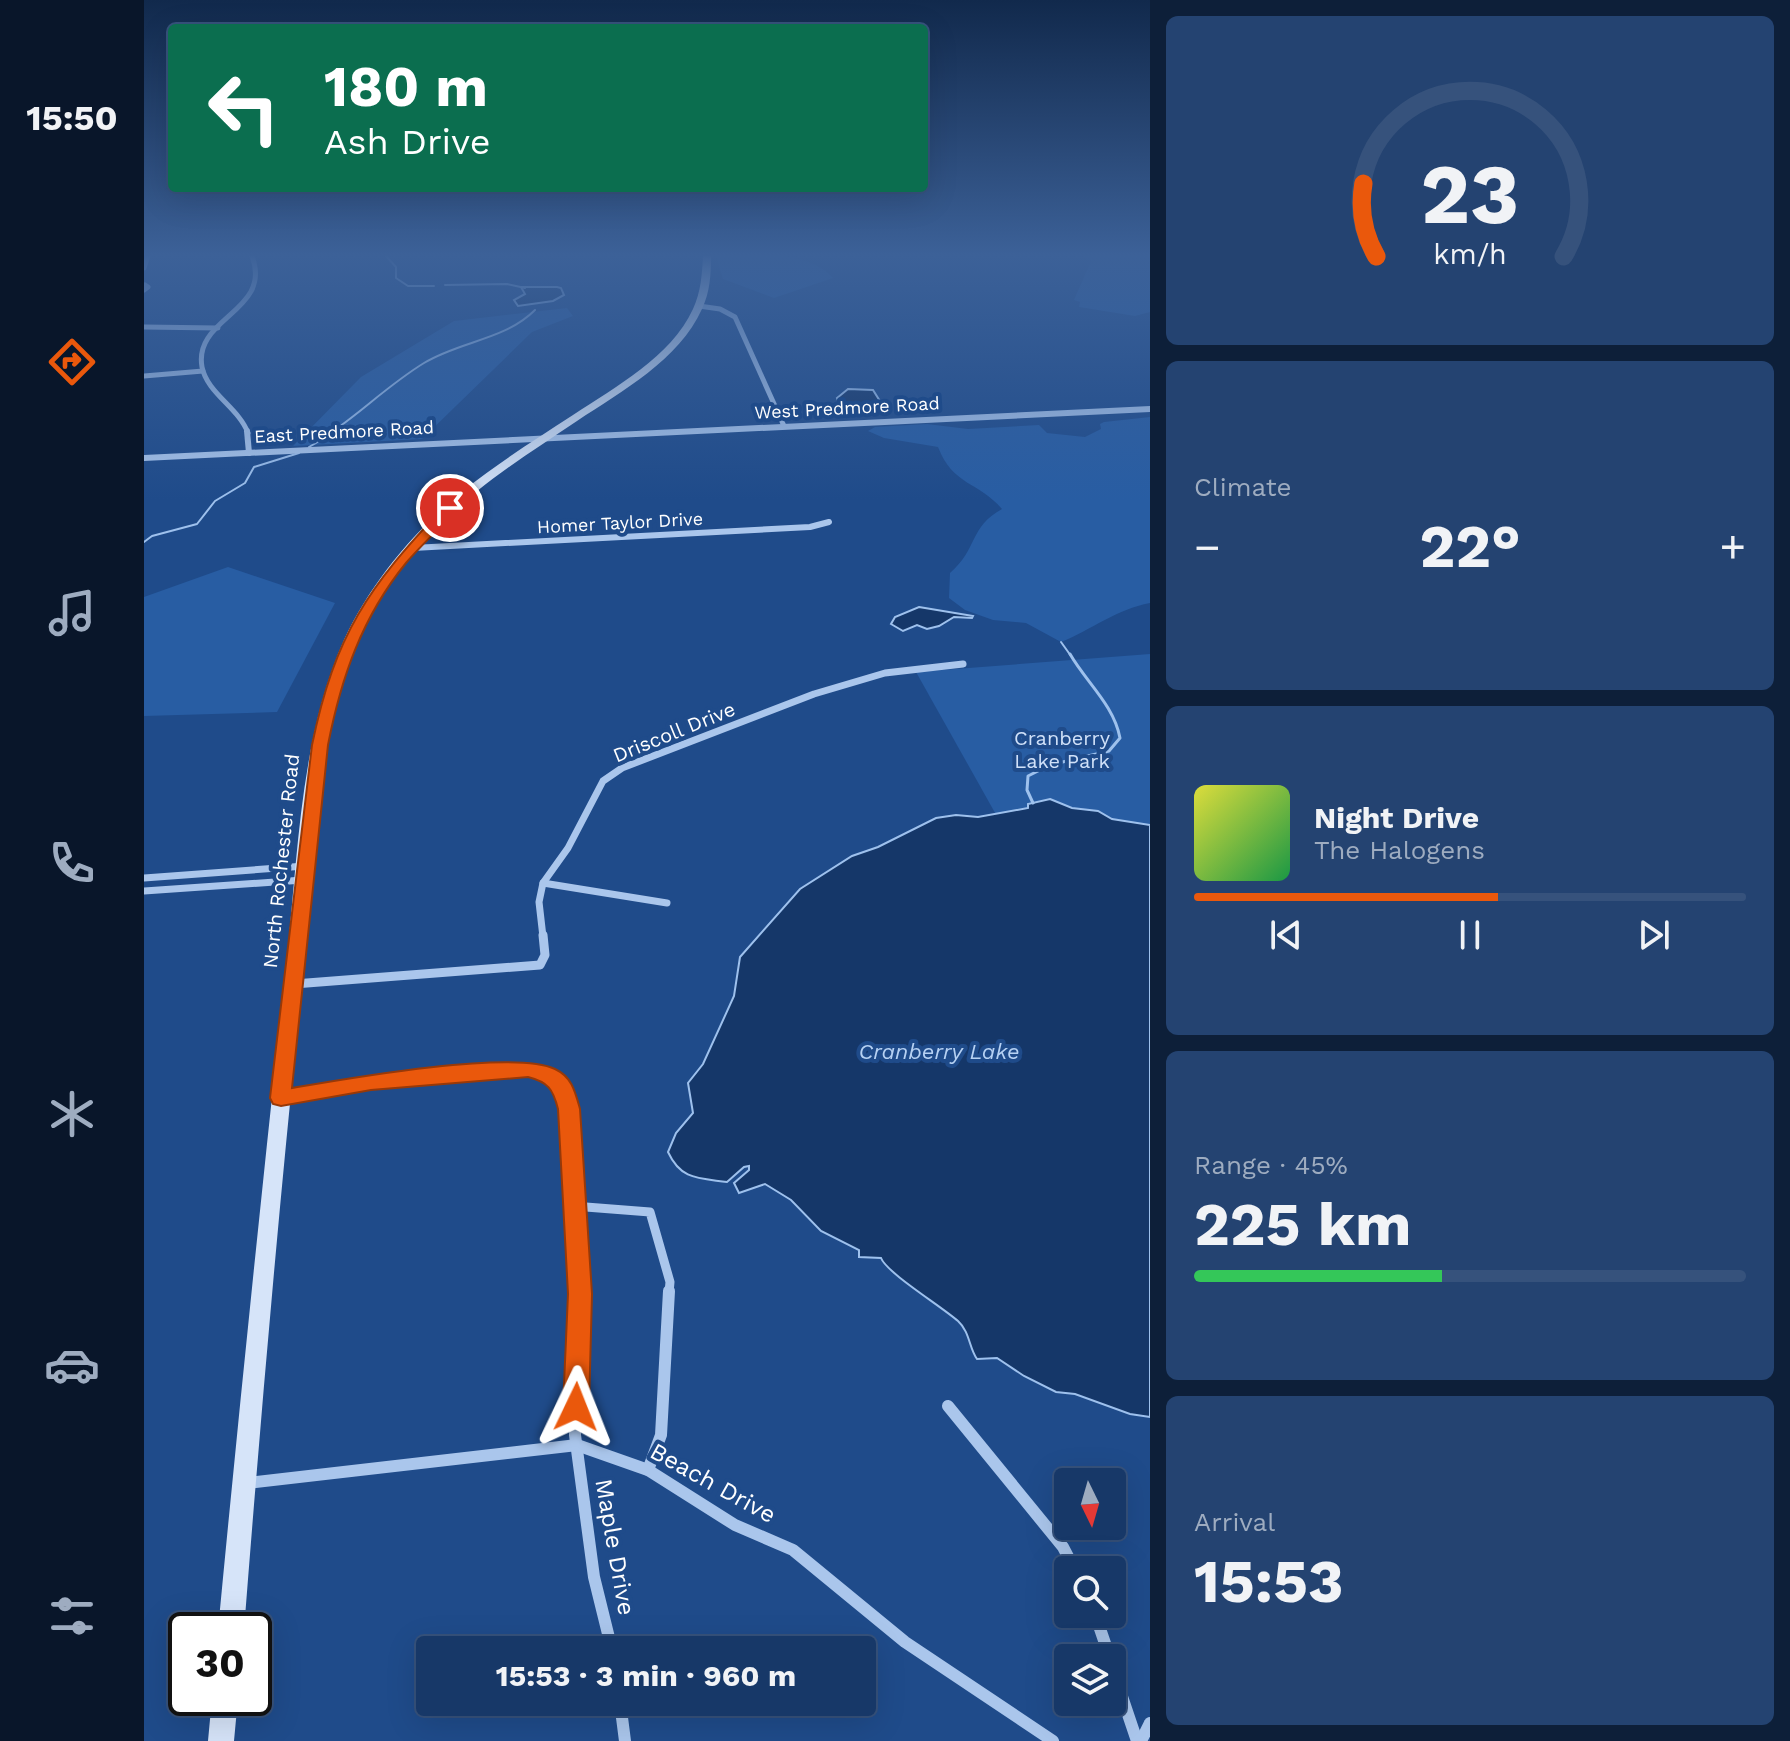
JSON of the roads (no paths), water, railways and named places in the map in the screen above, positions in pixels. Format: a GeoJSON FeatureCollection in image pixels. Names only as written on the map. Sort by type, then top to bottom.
{"type":"FeatureCollection","features":[{"type":"Feature","properties":{"kind":"main road","name":"North Rochester Road"},"geometry":{"type":"LineString","coordinates":[[233,1612],[293,984],[320,745],[331,692],[355,629],[374,597],[413,548],[469,492],[660,357],[677,337]]}},
{"type":"Feature","properties":{"kind":"main road"},"geometry":{"type":"LineString","coordinates":[[221,1741],[223,1716]]}},
{"type":"Feature","properties":{"kind":"street"},"geometry":{"type":"LineString","coordinates":[[210,337],[204,345],[203,371],[209,383],[245,420],[251,437],[249,453]]}},
{"type":"Feature","properties":{"kind":"street"},"geometry":{"type":"LineString","coordinates":[[744,337],[784,426]]}},
{"type":"Feature","properties":{"kind":"street"},"geometry":{"type":"LineString","coordinates":[[146,377],[203,371]]}},
{"type":"Feature","properties":{"kind":"street","name":"West Predmore Road"},"geometry":{"type":"LineString","coordinates":[[545,438],[1150,409]]}},
{"type":"Feature","properties":{"kind":"street","name":"East Predmore Road"},"geometry":{"type":"LineString","coordinates":[[144,458],[545,438]]}},
{"type":"Feature","properties":{"kind":"street","name":"Homer Taylor Drive"},"geometry":{"type":"LineString","coordinates":[[413,548],[810,527],[829,522]]}},
{"type":"Feature","properties":{"kind":"street","name":"Driscoll Drive"},"geometry":{"type":"LineString","coordinates":[[543,883],[568,848],[603,781],[622,768],[814,694],[885,673],[963,664]]}},
{"type":"Feature","properties":{"kind":"street"},"geometry":{"type":"LineString","coordinates":[[144,878],[305,873]]}},
{"type":"Feature","properties":{"kind":"street"},"geometry":{"type":"LineString","coordinates":[[144,891],[305,873]]}},
{"type":"Feature","properties":{"kind":"street"},"geometry":{"type":"LineString","coordinates":[[293,984],[540,965],[545,955],[539,902],[543,883],[667,903]]}},
{"type":"Feature","properties":{"kind":"street","name":"Maple Drive"},"geometry":{"type":"LineString","coordinates":[[281,1098],[371,1082],[494,1070],[528,1069],[548,1075],[562,1085],[569,1109],[580,1294],[577,1445],[594,1577],[609,1636]]}},
{"type":"Feature","properties":{"kind":"street"},"geometry":{"type":"LineString","coordinates":[[573,1206],[650,1212],[670,1282],[661,1435],[648,1470]]}},
{"type":"Feature","properties":{"kind":"street"},"geometry":{"type":"LineString","coordinates":[[948,1406],[1053,1534],[1066,1556]]}},
{"type":"Feature","properties":{"kind":"street","name":"Beach Drive"},"geometry":{"type":"LineString","coordinates":[[244,1483],[577,1445],[648,1470],[735,1525],[793,1550],[905,1642],[1053,1741]]}},
{"type":"Feature","properties":{"kind":"street"},"geometry":{"type":"LineString","coordinates":[[1126,1705],[1139,1741]]}},
{"type":"Feature","properties":{"kind":"street"},"geometry":{"type":"LineString","coordinates":[[622,1716],[625,1741]]}},
{"type":"Feature","properties":{"kind":"street"},"geometry":{"type":"LineString","coordinates":[[1139,1741],[1150,1723]]}},
{"type":"Feature","properties":{"kind":"water"},"geometry":{"type":"Polygon","coordinates":[[[848,389],[873,390],[883,406],[863,412],[842,411],[837,398],[848,389]]]}},
{"type":"Feature","properties":{"kind":"water"},"geometry":{"type":"Polygon","coordinates":[[[919,607],[973,616],[954,617],[927,629],[917,625],[903,631],[891,624],[895,617],[919,607]]]}},
{"type":"Feature","properties":{"kind":"water","name":"Cranberry Lake"},"geometry":{"type":"Polygon","coordinates":[[[1050,799],[1072,808],[1098,811],[1112,819],[1150,825],[1150,1417],[1130,1414],[1075,1394],[1056,1392],[997,1358],[977,1359],[958,1321],[904,1281],[881,1258],[859,1257],[859,1250],[821,1231],[791,1200],[765,1184],[739,1193],[734,1183],[749,1170],[749,1166],[727,1182],[699,1178],[679,1168],[668,1152],[676,1133],[693,1113],[688,1083],[703,1064],[734,996],[740,957],[800,889],[852,856],[878,847],[936,818],[956,815],[978,817],[1028,808],[1028,804],[1050,799]]]}},
{"type":"Feature","properties":{"kind":"waterway"},"geometry":{"type":"LineString","coordinates":[[309,447],[424,363],[487,337]]}},
{"type":"Feature","properties":{"kind":"waterway"},"geometry":{"type":"LineString","coordinates":[[144,542],[152,536],[197,524],[215,501],[245,483],[254,467],[299,453]]}},
{"type":"Feature","properties":{"kind":"waterway"},"geometry":{"type":"LineString","coordinates":[[1061,642],[1071,656]]}},
{"type":"Feature","properties":{"kind":"waterway"},"geometry":{"type":"LineString","coordinates":[[1033,803],[1027,790],[1028,776],[1050,765],[1109,751],[1120,738],[1106,704],[1070,654]]}},
{"type":"Feature","properties":{"kind":"park label","name":"Cranberry Lake Park"},"geometry":{"type":"Point","coordinates":[1062,750]}}]}
